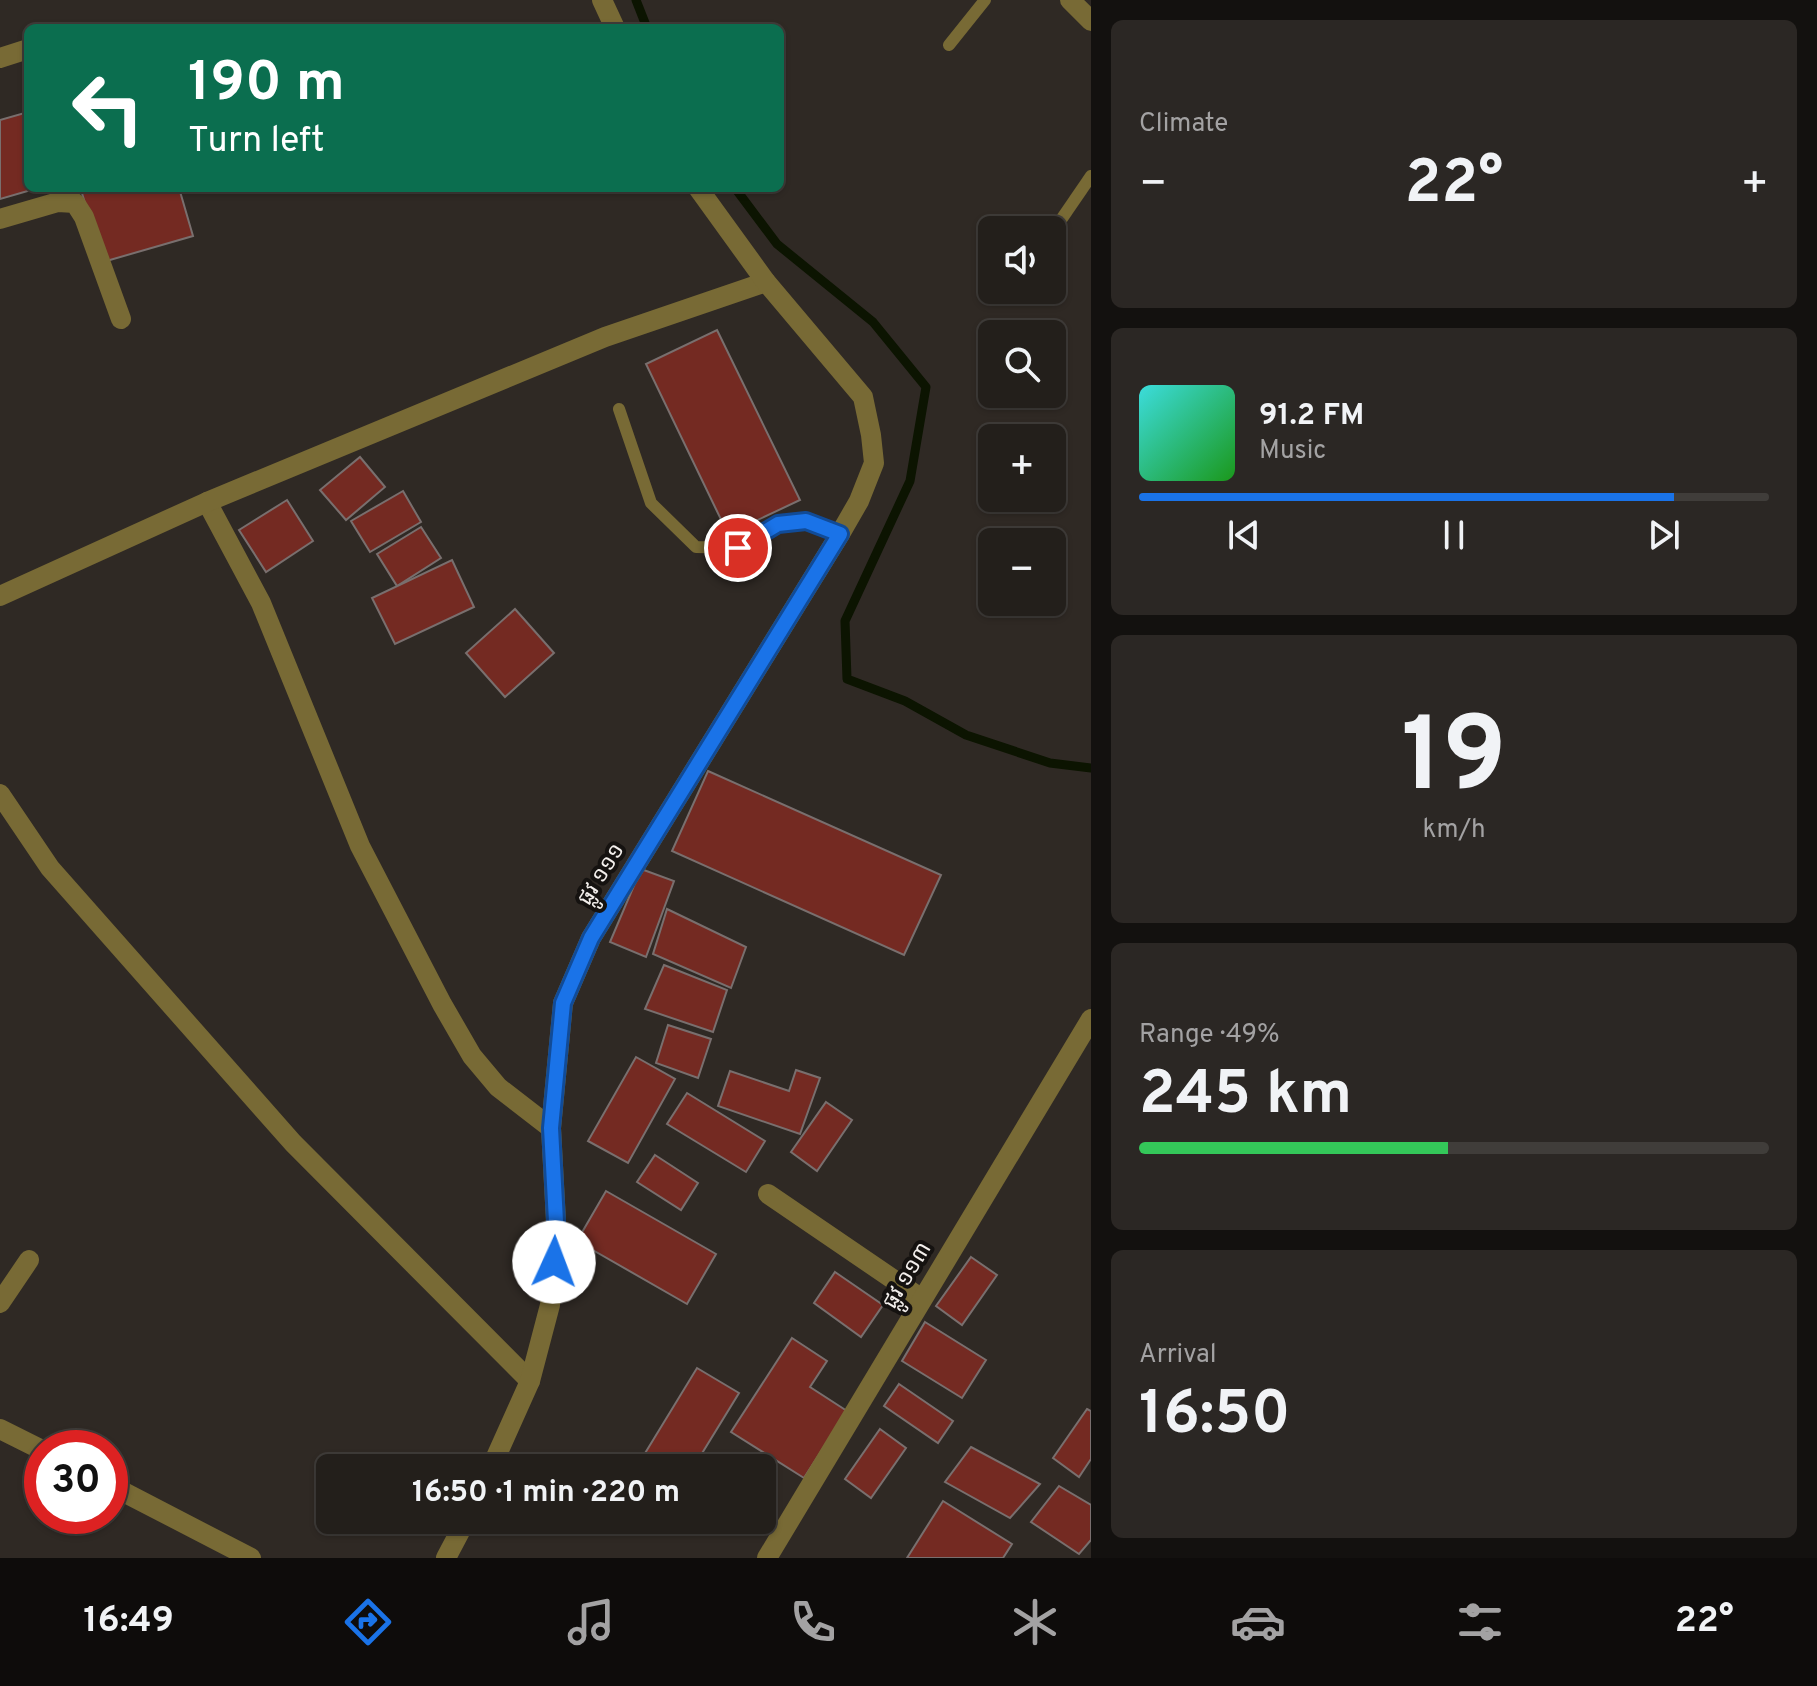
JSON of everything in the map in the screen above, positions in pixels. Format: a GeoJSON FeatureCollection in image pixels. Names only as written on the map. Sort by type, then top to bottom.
{"type":"FeatureCollection","features":[{"type":"Feature","properties":{"kind":"street"},"geometry":{"type":"LineString","coordinates":[[602,0],[613,24]]}},
{"type":"Feature","properties":{"kind":"street"},"geometry":{"type":"LineString","coordinates":[[1070,0],[1091,21]]}},
{"type":"Feature","properties":{"kind":"street"},"geometry":{"type":"LineString","coordinates":[[0,58],[24,50]]}},
{"type":"Feature","properties":{"kind":"street","name":"ផ្លូវ ១១១"},"geometry":{"type":"LineString","coordinates":[[497,1454],[530,1381],[550,1305],[557,1240],[551,1128],[563,1003],[591,938],[840,534],[859,501],[874,463],[863,397],[766,282],[701,192]]}},
{"type":"Feature","properties":{"kind":"street"},"geometry":{"type":"LineString","coordinates":[[0,219],[58,202],[75,203],[84,217],[121,319]]}},
{"type":"Feature","properties":{"kind":"street"},"geometry":{"type":"LineString","coordinates":[[0,596],[207,502],[605,337],[766,282]]}},
{"type":"Feature","properties":{"kind":"street"},"geometry":{"type":"LineString","coordinates":[[207,502],[261,603],[360,846],[442,1004],[472,1056],[498,1087],[551,1128]]}},
{"type":"Feature","properties":{"kind":"street"},"geometry":{"type":"LineString","coordinates":[[0,794],[50,868],[293,1143],[530,1381]]}},
{"type":"Feature","properties":{"kind":"street","name":"ផ្លូវ ១១៣"},"geometry":{"type":"LineString","coordinates":[[767,1558],[1091,1019]]}},
{"type":"Feature","properties":{"kind":"street"},"geometry":{"type":"LineString","coordinates":[[768,1194],[922,1299]]}},
{"type":"Feature","properties":{"kind":"street"},"geometry":{"type":"LineString","coordinates":[[0,1303],[29,1260]]}},
{"type":"Feature","properties":{"kind":"street"},"geometry":{"type":"LineString","coordinates":[[0,1429],[24,1441]]}},
{"type":"Feature","properties":{"kind":"street"},"geometry":{"type":"LineString","coordinates":[[128,1494],[251,1558]]}},
{"type":"Feature","properties":{"kind":"street"},"geometry":{"type":"LineString","coordinates":[[446,1558],[459,1534]]}},
{"type":"Feature","properties":{"kind":"lane"},"geometry":{"type":"LineString","coordinates":[[949,45],[985,0]]}},
{"type":"Feature","properties":{"kind":"lane"},"geometry":{"type":"LineString","coordinates":[[1064,216],[1091,176]]}},
{"type":"Feature","properties":{"kind":"lane"},"geometry":{"type":"LineString","coordinates":[[619,409],[651,503],[696,547],[738,548],[778,524],[806,521],[840,534]]}},
{"type":"Feature","properties":{"kind":"building"},"geometry":{"type":"Polygon","coordinates":[[[24,113],[24,192],[0,199],[0,120],[24,113]]]}},
{"type":"Feature","properties":{"kind":"building"},"geometry":{"type":"Polygon","coordinates":[[[82,192],[180,192],[193,236],[103,262],[82,192]]]}},
{"type":"Feature","properties":{"kind":"building"},"geometry":{"type":"Polygon","coordinates":[[[717,330],[800,500],[728,534],[646,364],[717,330]]]}},
{"type":"Feature","properties":{"kind":"building"},"geometry":{"type":"Polygon","coordinates":[[[360,457],[385,487],[346,520],[320,490],[360,457]]]}},
{"type":"Feature","properties":{"kind":"building"},"geometry":{"type":"Polygon","coordinates":[[[403,491],[421,522],[370,552],[351,521],[403,491]]]}},
{"type":"Feature","properties":{"kind":"building"},"geometry":{"type":"Polygon","coordinates":[[[287,500],[313,541],[266,572],[239,530],[287,500]]]}},
{"type":"Feature","properties":{"kind":"building"},"geometry":{"type":"Polygon","coordinates":[[[421,527],[441,558],[397,586],[377,554],[421,527]]]}},
{"type":"Feature","properties":{"kind":"building"},"geometry":{"type":"Polygon","coordinates":[[[452,560],[474,607],[395,644],[372,598],[452,560]]]}},
{"type":"Feature","properties":{"kind":"building"},"geometry":{"type":"Polygon","coordinates":[[[515,609],[554,653],[505,697],[466,653],[515,609]]]}},
{"type":"Feature","properties":{"kind":"building"},"geometry":{"type":"Polygon","coordinates":[[[708,771],[941,875],[904,955],[672,851],[708,771]]]}},
{"type":"Feature","properties":{"kind":"building"},"geometry":{"type":"Polygon","coordinates":[[[641,869],[674,881],[646,957],[610,942],[641,869]]]}},
{"type":"Feature","properties":{"kind":"building"},"geometry":{"type":"Polygon","coordinates":[[[667,909],[746,947],[731,988],[653,954],[667,909]]]}},
{"type":"Feature","properties":{"kind":"building"},"geometry":{"type":"Polygon","coordinates":[[[664,965],[727,990],[713,1032],[645,1009],[664,965]]]}},
{"type":"Feature","properties":{"kind":"building"},"geometry":{"type":"Polygon","coordinates":[[[668,1025],[711,1039],[698,1078],[656,1063],[668,1025]]]}},
{"type":"Feature","properties":{"kind":"building"},"geometry":{"type":"Polygon","coordinates":[[[636,1057],[675,1079],[628,1163],[588,1141],[636,1057]]]}},
{"type":"Feature","properties":{"kind":"building"},"geometry":{"type":"Polygon","coordinates":[[[796,1070],[820,1078],[800,1134],[718,1106],[730,1071],[789,1091],[796,1070]]]}},
{"type":"Feature","properties":{"kind":"building"},"geometry":{"type":"Polygon","coordinates":[[[687,1093],[765,1141],[746,1172],[667,1124],[687,1093]]]}},
{"type":"Feature","properties":{"kind":"building"},"geometry":{"type":"Polygon","coordinates":[[[826,1102],[852,1120],[817,1171],[791,1152],[826,1102]]]}},
{"type":"Feature","properties":{"kind":"building"},"geometry":{"type":"Polygon","coordinates":[[[655,1155],[698,1183],[681,1210],[637,1182],[655,1155]]]}},
{"type":"Feature","properties":{"kind":"building"},"geometry":{"type":"Polygon","coordinates":[[[606,1191],[716,1254],[687,1304],[577,1241],[606,1191]]]}},
{"type":"Feature","properties":{"kind":"building"},"geometry":{"type":"Polygon","coordinates":[[[971,1257],[997,1275],[962,1325],[936,1306],[971,1257]]]}},
{"type":"Feature","properties":{"kind":"building"},"geometry":{"type":"Polygon","coordinates":[[[835,1272],[883,1305],[861,1337],[814,1303],[835,1272]]]}},
{"type":"Feature","properties":{"kind":"building"},"geometry":{"type":"Polygon","coordinates":[[[925,1322],[986,1360],[962,1398],[902,1361],[925,1322]]]}},
{"type":"Feature","properties":{"kind":"building"},"geometry":{"type":"Polygon","coordinates":[[[792,1338],[827,1361],[810,1387],[847,1411],[804,1478],[776,1460],[776,1454],[766,1454],[731,1432],[792,1338]]]}},
{"type":"Feature","properties":{"kind":"building"},"geometry":{"type":"Polygon","coordinates":[[[697,1368],[739,1393],[702,1454],[645,1454],[697,1368]]]}},
{"type":"Feature","properties":{"kind":"building"},"geometry":{"type":"Polygon","coordinates":[[[899,1384],[953,1421],[938,1443],[884,1406],[899,1384]]]}},
{"type":"Feature","properties":{"kind":"building"},"geometry":{"type":"Polygon","coordinates":[[[1087,1409],[1091,1411],[1091,1459],[1079,1477],[1053,1458],[1087,1409]]]}},
{"type":"Feature","properties":{"kind":"building"},"geometry":{"type":"Polygon","coordinates":[[[880,1429],[906,1448],[871,1498],[845,1479],[880,1429]]]}},
{"type":"Feature","properties":{"kind":"building"},"geometry":{"type":"Polygon","coordinates":[[[971,1447],[1040,1484],[1010,1518],[945,1482],[971,1447]]]}},
{"type":"Feature","properties":{"kind":"building"},"geometry":{"type":"Polygon","coordinates":[[[1059,1486],[1091,1505],[1091,1540],[1079,1554],[1031,1522],[1059,1486]]]}},
{"type":"Feature","properties":{"kind":"building"},"geometry":{"type":"Polygon","coordinates":[[[943,1501],[1012,1544],[1003,1558],[907,1558],[943,1501]]]}},
{"type":"Feature","properties":{"kind":"waterway"},"geometry":{"type":"LineString","coordinates":[[636,0],[645,24]]}},
{"type":"Feature","properties":{"kind":"waterway"},"geometry":{"type":"LineString","coordinates":[[738,192],[777,244],[873,322],[926,387],[910,481],[845,621],[847,679],[905,701],[966,735],[1050,763],[1091,768]]}},
{"type":"Feature","properties":{"kind":"route"},"geometry":{"type":"LineString","coordinates":[[554,1262],[557,1240],[551,1128],[563,1003],[591,938],[840,534],[806,521],[778,524],[738,548]]}}]}
